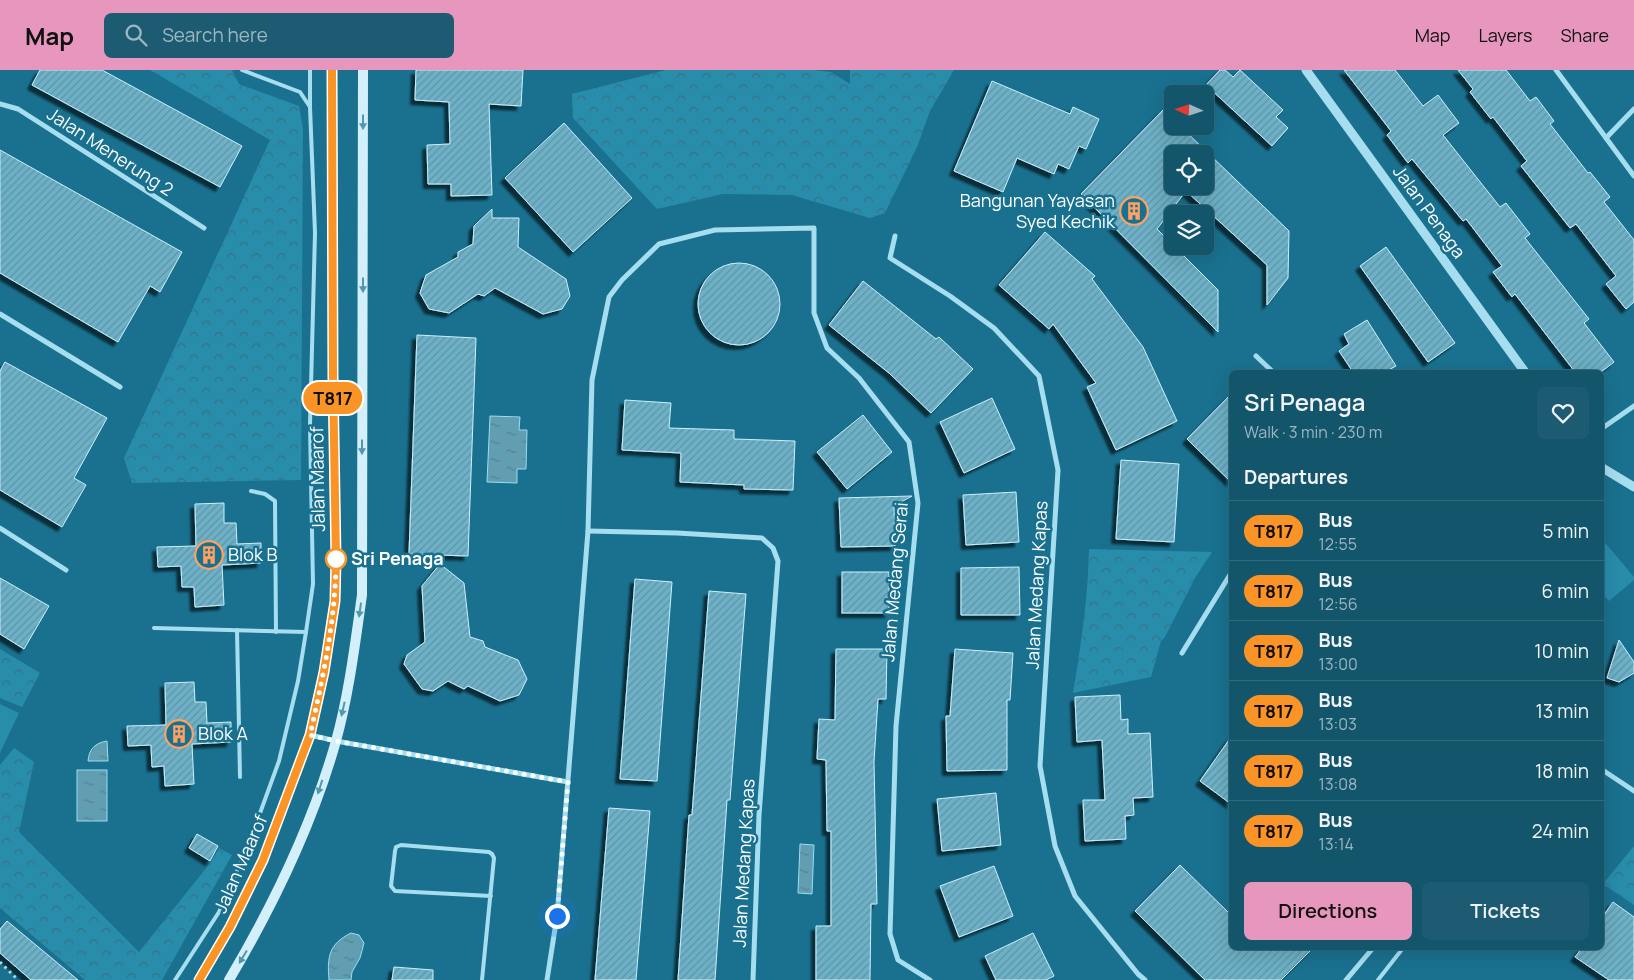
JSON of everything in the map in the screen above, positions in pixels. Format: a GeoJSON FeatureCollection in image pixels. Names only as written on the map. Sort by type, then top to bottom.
{"type":"FeatureCollection","features":[{"type":"Feature","properties":{"kind":"main road","name":"Jalan Maarof"},"geometry":{"type":"LineString","coordinates":[[199,980],[230,927],[263,860],[310,735],[324,672],[335,601],[332,70]]}},
{"type":"Feature","properties":{"kind":"main road"},"geometry":{"type":"LineString","coordinates":[[230,980],[257,933],[287,874],[311,815],[336,741],[350,678],[362,596],[363,71]]}},
{"type":"Feature","properties":{"kind":"street","name":"Jalan Penaga"},"geometry":{"type":"LineString","coordinates":[[1306,70],[1524,370]]}},
{"type":"Feature","properties":{"kind":"street"},"geometry":{"type":"LineString","coordinates":[[1556,70],[1634,176]]}},
{"type":"Feature","properties":{"kind":"street","name":"Jalan Menerung 2"},"geometry":{"type":"LineString","coordinates":[[0,104],[18,109],[204,228]]}},
{"type":"Feature","properties":{"kind":"street"},"geometry":{"type":"LineString","coordinates":[[1606,138],[1634,109]]}},
{"type":"Feature","properties":{"kind":"street","name":"Jalan Medang Serai"},"geometry":{"type":"LineString","coordinates":[[547,980],[557,916],[588,531],[592,380],[610,297],[622,280],[659,244],[715,230],[814,228],[814,313],[827,348],[859,378],[909,442],[918,503],[896,726],[890,934],[898,960],[930,980]]}},
{"type":"Feature","properties":{"kind":"street","name":"Jalan Medang Kapas"},"geometry":{"type":"LineString","coordinates":[[896,236],[890,258],[950,296],[994,328],[1039,376],[1058,470],[1040,766],[1055,846],[1075,896],[1138,974],[1145,980]]}},
{"type":"Feature","properties":{"kind":"street"},"geometry":{"type":"LineString","coordinates":[[0,314],[120,387]]}},
{"type":"Feature","properties":{"kind":"street"},"geometry":{"type":"LineString","coordinates":[[1256,356],[1270,370]]}},
{"type":"Feature","properties":{"kind":"street"},"geometry":{"type":"LineString","coordinates":[[1604,426],[1634,406]]}},
{"type":"Feature","properties":{"kind":"street"},"geometry":{"type":"LineString","coordinates":[[1604,469],[1634,487]]}},
{"type":"Feature","properties":{"kind":"street"},"geometry":{"type":"LineString","coordinates":[[0,528],[66,570]]}},
{"type":"Feature","properties":{"kind":"street","name":"Jalan Medang Kapas"},"geometry":{"type":"LineString","coordinates":[[588,531],[677,533],[762,538],[773,548],[778,560],[760,816],[753,980]]}},
{"type":"Feature","properties":{"kind":"street"},"geometry":{"type":"LineString","coordinates":[[1182,653],[1229,576]]}},
{"type":"Feature","properties":{"kind":"street"},"geometry":{"type":"LineString","coordinates":[[310,735],[568,782]]}},
{"type":"Feature","properties":{"kind":"street"},"geometry":{"type":"LineString","coordinates":[[1604,771],[1634,791]]}},
{"type":"Feature","properties":{"kind":"street"},"geometry":{"type":"LineString","coordinates":[[1346,980],[1371,950]]}},
{"type":"Feature","properties":{"kind":"lane"},"geometry":{"type":"LineString","coordinates":[[242,70],[300,92],[310,107]]}},
{"type":"Feature","properties":{"kind":"lane"},"geometry":{"type":"LineString","coordinates":[[175,980],[219,912],[248,846],[279,761],[298,681],[306,632],[313,584],[310,425],[315,233],[310,70]]}},
{"type":"Feature","properties":{"kind":"lane"},"geometry":{"type":"LineString","coordinates":[[251,491],[265,494],[274,501],[276,632]]}},
{"type":"Feature","properties":{"kind":"lane"},"geometry":{"type":"LineString","coordinates":[[154,628],[306,632]]}},
{"type":"Feature","properties":{"kind":"lane"},"geometry":{"type":"LineString","coordinates":[[237,630],[240,777]]}},
{"type":"Feature","properties":{"kind":"lane"},"geometry":{"type":"LineString","coordinates":[[482,980],[491,896],[494,858],[492,854],[489,852],[401,845],[396,847],[394,851],[391,886],[395,890],[491,896]]}},
{"type":"Feature","properties":{"kind":"lane"},"geometry":{"type":"LineString","coordinates":[[1378,980],[1401,950]]}},
{"type":"Feature","properties":{"kind":"path"},"geometry":{"type":"LineString","coordinates":[[0,962],[18,980]]}},
{"type":"Feature","properties":{"kind":"green space"},"geometry":{"type":"Polygon","coordinates":[[[150,70],[232,70],[239,84],[299,106],[303,129],[301,480],[132,483],[124,458],[270,140],[150,70]]]}},
{"type":"Feature","properties":{"kind":"green space"},"geometry":{"type":"Polygon","coordinates":[[[666,70],[813,70],[831,72],[850,84],[850,70],[954,70],[930,111],[917,147],[885,213],[870,218],[792,195],[723,194],[657,209],[573,118],[572,94],[666,70]]]}},
{"type":"Feature","properties":{"kind":"green space"},"geometry":{"type":"Polygon","coordinates":[[[1604,542],[1634,577],[1634,580],[1609,601],[1604,595],[1604,542]]]}},
{"type":"Feature","properties":{"kind":"green space"},"geometry":{"type":"Polygon","coordinates":[[[1089,549],[1212,552],[1195,578],[1165,637],[1161,641],[1151,677],[1073,693],[1084,621],[1089,549]]]}},
{"type":"Feature","properties":{"kind":"green space"},"geometry":{"type":"Polygon","coordinates":[[[0,649],[40,673],[22,707],[0,698],[0,649]]]}},
{"type":"Feature","properties":{"kind":"green space"},"geometry":{"type":"Polygon","coordinates":[[[0,704],[19,713],[0,753],[0,704]]]}},
{"type":"Feature","properties":{"kind":"green space"},"geometry":{"type":"Polygon","coordinates":[[[14,748],[34,762],[19,832],[139,952],[211,862],[219,848],[232,855],[162,980],[85,980],[0,908],[0,765],[14,748]]]}},
{"type":"Feature","properties":{"kind":"green space"},"geometry":{"type":"Polygon","coordinates":[[[1634,846],[1634,905],[1604,885],[1634,846]]]}},
{"type":"Feature","properties":{"kind":"water"},"geometry":{"type":"Polygon","coordinates":[[[490,416],[520,417],[519,430],[527,430],[526,469],[517,469],[517,483],[487,482],[490,416]]]}},
{"type":"Feature","properties":{"kind":"water"},"geometry":{"type":"Polygon","coordinates":[[[107,741],[108,761],[88,761],[93,747],[107,741]]]}},
{"type":"Feature","properties":{"kind":"water"},"geometry":{"type":"Polygon","coordinates":[[[77,770],[107,770],[107,821],[77,821],[77,770]]]}},
{"type":"Feature","properties":{"kind":"water"},"geometry":{"type":"Polygon","coordinates":[[[800,844],[814,845],[812,894],[798,893],[800,844]]]}},
{"type":"Feature","properties":{"kind":"water"},"geometry":{"type":"Polygon","coordinates":[[[351,933],[359,935],[364,943],[360,958],[352,972],[351,980],[329,980],[328,964],[331,952],[338,942],[351,933]]]}},
{"type":"Feature","properties":{"kind":"building"},"geometry":{"type":"Polygon","coordinates":[[[40,70],[102,70],[242,146],[220,187],[32,85],[40,70]]]}},
{"type":"Feature","properties":{"kind":"building"},"geometry":{"type":"Polygon","coordinates":[[[416,70],[523,70],[521,106],[489,104],[492,195],[451,196],[451,184],[428,184],[427,145],[450,144],[449,102],[415,100],[416,70]]]}},
{"type":"Feature","properties":{"kind":"building"},"geometry":{"type":"Polygon","coordinates":[[[1220,70],[1225,70],[1233,77],[1240,70],[1283,110],[1276,117],[1288,128],[1272,146],[1214,92],[1214,85],[1206,85],[1220,70]]]}},
{"type":"Feature","properties":{"kind":"building"},"geometry":{"type":"Polygon","coordinates":[[[1344,70],[1395,70],[1423,106],[1438,95],[1459,123],[1443,135],[1500,207],[1506,203],[1530,234],[1525,238],[1589,319],[1584,323],[1614,362],[1604,370],[1573,370],[1515,294],[1512,297],[1493,272],[1502,266],[1466,219],[1463,221],[1412,159],[1408,163],[1387,135],[1391,131],[1344,70]]]}},
{"type":"Feature","properties":{"kind":"building"},"geometry":{"type":"Polygon","coordinates":[[[1458,70],[1506,70],[1530,101],[1536,97],[1554,121],[1550,124],[1588,173],[1590,172],[1610,197],[1604,202],[1634,240],[1634,302],[1626,309],[1606,284],[1616,276],[1576,224],[1570,228],[1521,166],[1527,161],[1493,117],[1491,119],[1470,92],[1473,89],[1458,70]]]}},
{"type":"Feature","properties":{"kind":"building"},"geometry":{"type":"Polygon","coordinates":[[[992,81],[1070,114],[1073,107],[1099,119],[1086,149],[1079,146],[1069,169],[1058,164],[1054,174],[1017,158],[1003,192],[954,171],[992,81]]]}},
{"type":"Feature","properties":{"kind":"building","name":"Bangunan Yayasan Syed Kechik"},"geometry":{"type":"Polygon","coordinates":[[[1163,110],[1164,135],[1189,135],[1200,145],[1164,145],[1164,195],[1183,195],[1175,205],[1164,205],[1164,220],[1157,229],[1164,236],[1164,255],[1183,255],[1218,290],[1218,332],[1081,194],[1163,110]]]}},
{"type":"Feature","properties":{"kind":"building"},"geometry":{"type":"Polygon","coordinates":[[[564,123],[632,198],[573,252],[505,178],[564,123]]]}},
{"type":"Feature","properties":{"kind":"building"},"geometry":{"type":"Polygon","coordinates":[[[0,150],[182,252],[160,292],[150,286],[118,342],[0,273],[0,150]]]}},
{"type":"Feature","properties":{"kind":"building","name":"Bangunan Yayasan Syed Kechik"},"geometry":{"type":"Polygon","coordinates":[[[1214,159],[1289,231],[1288,278],[1267,305],[1267,265],[1214,217],[1214,205],[1201,205],[1190,195],[1214,195],[1214,159]]]}},
{"type":"Feature","properties":{"kind":"building"},"geometry":{"type":"Polygon","coordinates":[[[492,209],[492,218],[519,218],[518,247],[566,279],[570,296],[562,309],[543,314],[495,288],[484,296],[478,294],[449,313],[429,309],[420,293],[426,275],[458,257],[458,252],[473,244],[474,226],[492,209]]]}},
{"type":"Feature","properties":{"kind":"building"},"geometry":{"type":"Polygon","coordinates":[[[1045,232],[1095,276],[1092,279],[1143,347],[1177,421],[1116,450],[1087,387],[1096,383],[1053,324],[1049,329],[999,285],[1045,232]]]}},
{"type":"Feature","properties":{"kind":"building"},"geometry":{"type":"Polygon","coordinates":[[[1386,247],[1455,343],[1428,362],[1360,266],[1386,247]]]}},
{"type":"Feature","properties":{"kind":"building"},"geometry":{"type":"Polygon","coordinates":[[[739,263],[755,266],[768,275],[777,288],[780,304],[777,320],[768,333],[755,342],[739,345],[723,342],[710,333],[701,320],[698,304],[701,288],[710,275],[723,266],[739,263]]]}},
{"type":"Feature","properties":{"kind":"building"},"geometry":{"type":"Polygon","coordinates":[[[863,281],[936,339],[939,337],[973,369],[931,413],[889,373],[829,325],[863,281]]]}},
{"type":"Feature","properties":{"kind":"building"},"geometry":{"type":"Polygon","coordinates":[[[1367,320],[1396,366],[1389,370],[1352,370],[1339,351],[1349,344],[1344,334],[1367,320]]]}},
{"type":"Feature","properties":{"kind":"building"},"geometry":{"type":"Polygon","coordinates":[[[417,335],[476,338],[468,556],[409,554],[417,335]]]}},
{"type":"Feature","properties":{"kind":"building"},"geometry":{"type":"Polygon","coordinates":[[[5,362],[107,418],[74,478],[86,485],[62,527],[0,490],[0,371],[5,362]]]}},
{"type":"Feature","properties":{"kind":"building"},"geometry":{"type":"Polygon","coordinates":[[[1229,396],[1229,480],[1187,439],[1229,396]]]}},
{"type":"Feature","properties":{"kind":"building"},"geometry":{"type":"Polygon","coordinates":[[[992,398],[1015,449],[964,473],[940,422],[992,398]]]}},
{"type":"Feature","properties":{"kind":"building"},"geometry":{"type":"Polygon","coordinates":[[[625,400],[671,403],[669,428],[734,430],[734,439],[795,441],[793,490],[744,489],[744,485],[680,482],[681,453],[622,450],[625,400]]]}},
{"type":"Feature","properties":{"kind":"building"},"geometry":{"type":"Polygon","coordinates":[[[863,415],[892,452],[847,489],[817,452],[863,415]]]}},
{"type":"Feature","properties":{"kind":"building"},"geometry":{"type":"Polygon","coordinates":[[[1121,460],[1179,464],[1174,542],[1116,539],[1121,460]]]}},
{"type":"Feature","properties":{"kind":"building"},"geometry":{"type":"Polygon","coordinates":[[[1016,492],[1019,542],[966,545],[963,495],[1016,492]]]}},
{"type":"Feature","properties":{"kind":"building"},"geometry":{"type":"Polygon","coordinates":[[[912,496],[894,506],[895,546],[841,547],[839,498],[912,496]]]}},
{"type":"Feature","properties":{"kind":"building","name":"Blok B"},"geometry":{"type":"Polygon","coordinates":[[[224,503],[224,523],[236,523],[237,544],[261,543],[261,563],[222,565],[224,605],[195,607],[194,587],[182,587],[181,566],[158,567],[157,547],[196,546],[195,504],[224,503]]]}},
{"type":"Feature","properties":{"kind":"building"},"geometry":{"type":"Polygon","coordinates":[[[440,564],[464,583],[470,637],[483,641],[485,647],[518,660],[527,679],[519,695],[500,701],[468,686],[464,689],[448,681],[433,691],[422,689],[404,664],[407,655],[425,642],[422,586],[440,564]]]}},
{"type":"Feature","properties":{"kind":"building"},"geometry":{"type":"Polygon","coordinates":[[[1019,567],[1020,615],[961,615],[961,568],[1019,567]]]}},
{"type":"Feature","properties":{"kind":"building"},"geometry":{"type":"Polygon","coordinates":[[[842,572],[889,572],[889,613],[842,613],[842,572]]]}},
{"type":"Feature","properties":{"kind":"building"},"geometry":{"type":"Polygon","coordinates":[[[0,578],[49,606],[24,649],[0,634],[0,578]]]}},
{"type":"Feature","properties":{"kind":"building"},"geometry":{"type":"Polygon","coordinates":[[[635,579],[672,582],[657,781],[620,779],[635,579]]]}},
{"type":"Feature","properties":{"kind":"building"},"geometry":{"type":"Polygon","coordinates":[[[709,591],[746,594],[730,800],[727,800],[715,980],[678,980],[689,815],[692,815],[709,591]]]}},
{"type":"Feature","properties":{"kind":"building"},"geometry":{"type":"Polygon","coordinates":[[[1619,640],[1634,662],[1634,673],[1619,682],[1607,678],[1619,640]]]}},
{"type":"Feature","properties":{"kind":"building"},"geometry":{"type":"Polygon","coordinates":[[[836,649],[887,649],[886,699],[878,699],[874,762],[877,904],[871,904],[870,980],[816,980],[816,926],[831,926],[831,831],[827,831],[826,760],[817,759],[819,719],[835,720],[836,649]]]}},
{"type":"Feature","properties":{"kind":"building"},"geometry":{"type":"Polygon","coordinates":[[[955,649],[1013,653],[1010,700],[1007,700],[1007,770],[947,771],[946,716],[950,716],[955,649]]]}},
{"type":"Feature","properties":{"kind":"building","name":"Blok A"},"geometry":{"type":"Polygon","coordinates":[[[194,682],[195,702],[206,702],[207,723],[231,722],[231,742],[192,744],[194,784],[165,786],[164,766],[152,767],[151,745],[128,746],[127,726],[166,725],[165,683],[194,682]]]}},
{"type":"Feature","properties":{"kind":"building"},"geometry":{"type":"Polygon","coordinates":[[[1120,695],[1121,720],[1128,719],[1128,734],[1150,733],[1153,797],[1133,798],[1134,815],[1125,816],[1126,839],[1085,841],[1083,800],[1105,800],[1102,740],[1077,742],[1075,697],[1120,695]]]}},
{"type":"Feature","properties":{"kind":"building"},"geometry":{"type":"Polygon","coordinates":[[[1229,740],[1229,803],[1200,781],[1229,740]]]}},
{"type":"Feature","properties":{"kind":"building"},"geometry":{"type":"Polygon","coordinates":[[[996,793],[1001,845],[942,851],[937,799],[996,793]]]}},
{"type":"Feature","properties":{"kind":"building"},"geometry":{"type":"Polygon","coordinates":[[[609,808],[650,811],[636,980],[595,980],[609,808]]]}},
{"type":"Feature","properties":{"kind":"building"},"geometry":{"type":"Polygon","coordinates":[[[197,834],[218,846],[210,861],[189,848],[197,834]]]}},
{"type":"Feature","properties":{"kind":"building"},"geometry":{"type":"Polygon","coordinates":[[[1180,865],[1229,913],[1229,950],[1311,950],[1281,980],[1205,980],[1135,911],[1180,865]]]}},
{"type":"Feature","properties":{"kind":"building"},"geometry":{"type":"Polygon","coordinates":[[[994,866],[1013,916],[959,937],[940,886],[994,866]]]}},
{"type":"Feature","properties":{"kind":"building"},"geometry":{"type":"Polygon","coordinates":[[[1613,902],[1634,917],[1634,980],[1609,980],[1575,957],[1580,950],[1604,950],[1604,915],[1613,902]]]}},
{"type":"Feature","properties":{"kind":"building"},"geometry":{"type":"Polygon","coordinates":[[[7,921],[78,980],[31,980],[0,953],[0,929],[7,921]]]}},
{"type":"Feature","properties":{"kind":"building"},"geometry":{"type":"Polygon","coordinates":[[[1033,933],[1054,976],[1046,980],[996,980],[985,956],[1033,933]]]}},
{"type":"Feature","properties":{"kind":"building"},"geometry":{"type":"Polygon","coordinates":[[[394,967],[433,970],[433,980],[392,980],[394,967]]]}},
{"type":"Feature","properties":{"kind":"bus line","name":"T817"},"geometry":{"type":"LineString","coordinates":[[199,980],[230,927],[263,860],[286,804],[310,735],[324,672],[335,601],[332,70]]}},
{"type":"Feature","properties":{"kind":"place","name":"Bangunan Yayasan Syed Kechik"},"geometry":{"type":"Point","coordinates":[1134,211]}},
{"type":"Feature","properties":{"kind":"place","name":"Blok B"},"geometry":{"type":"Point","coordinates":[209,555]}},
{"type":"Feature","properties":{"kind":"place","name":"Sri Penaga"},"geometry":{"type":"Point","coordinates":[336,559]}},
{"type":"Feature","properties":{"kind":"place","name":"Blok A"},"geometry":{"type":"Point","coordinates":[179,734]}},
{"type":"Feature","properties":{"kind":"route"},"geometry":{"type":"LineString","coordinates":[[336,559],[335,601],[324,672],[310,735],[568,782],[557,916]]}}]}
